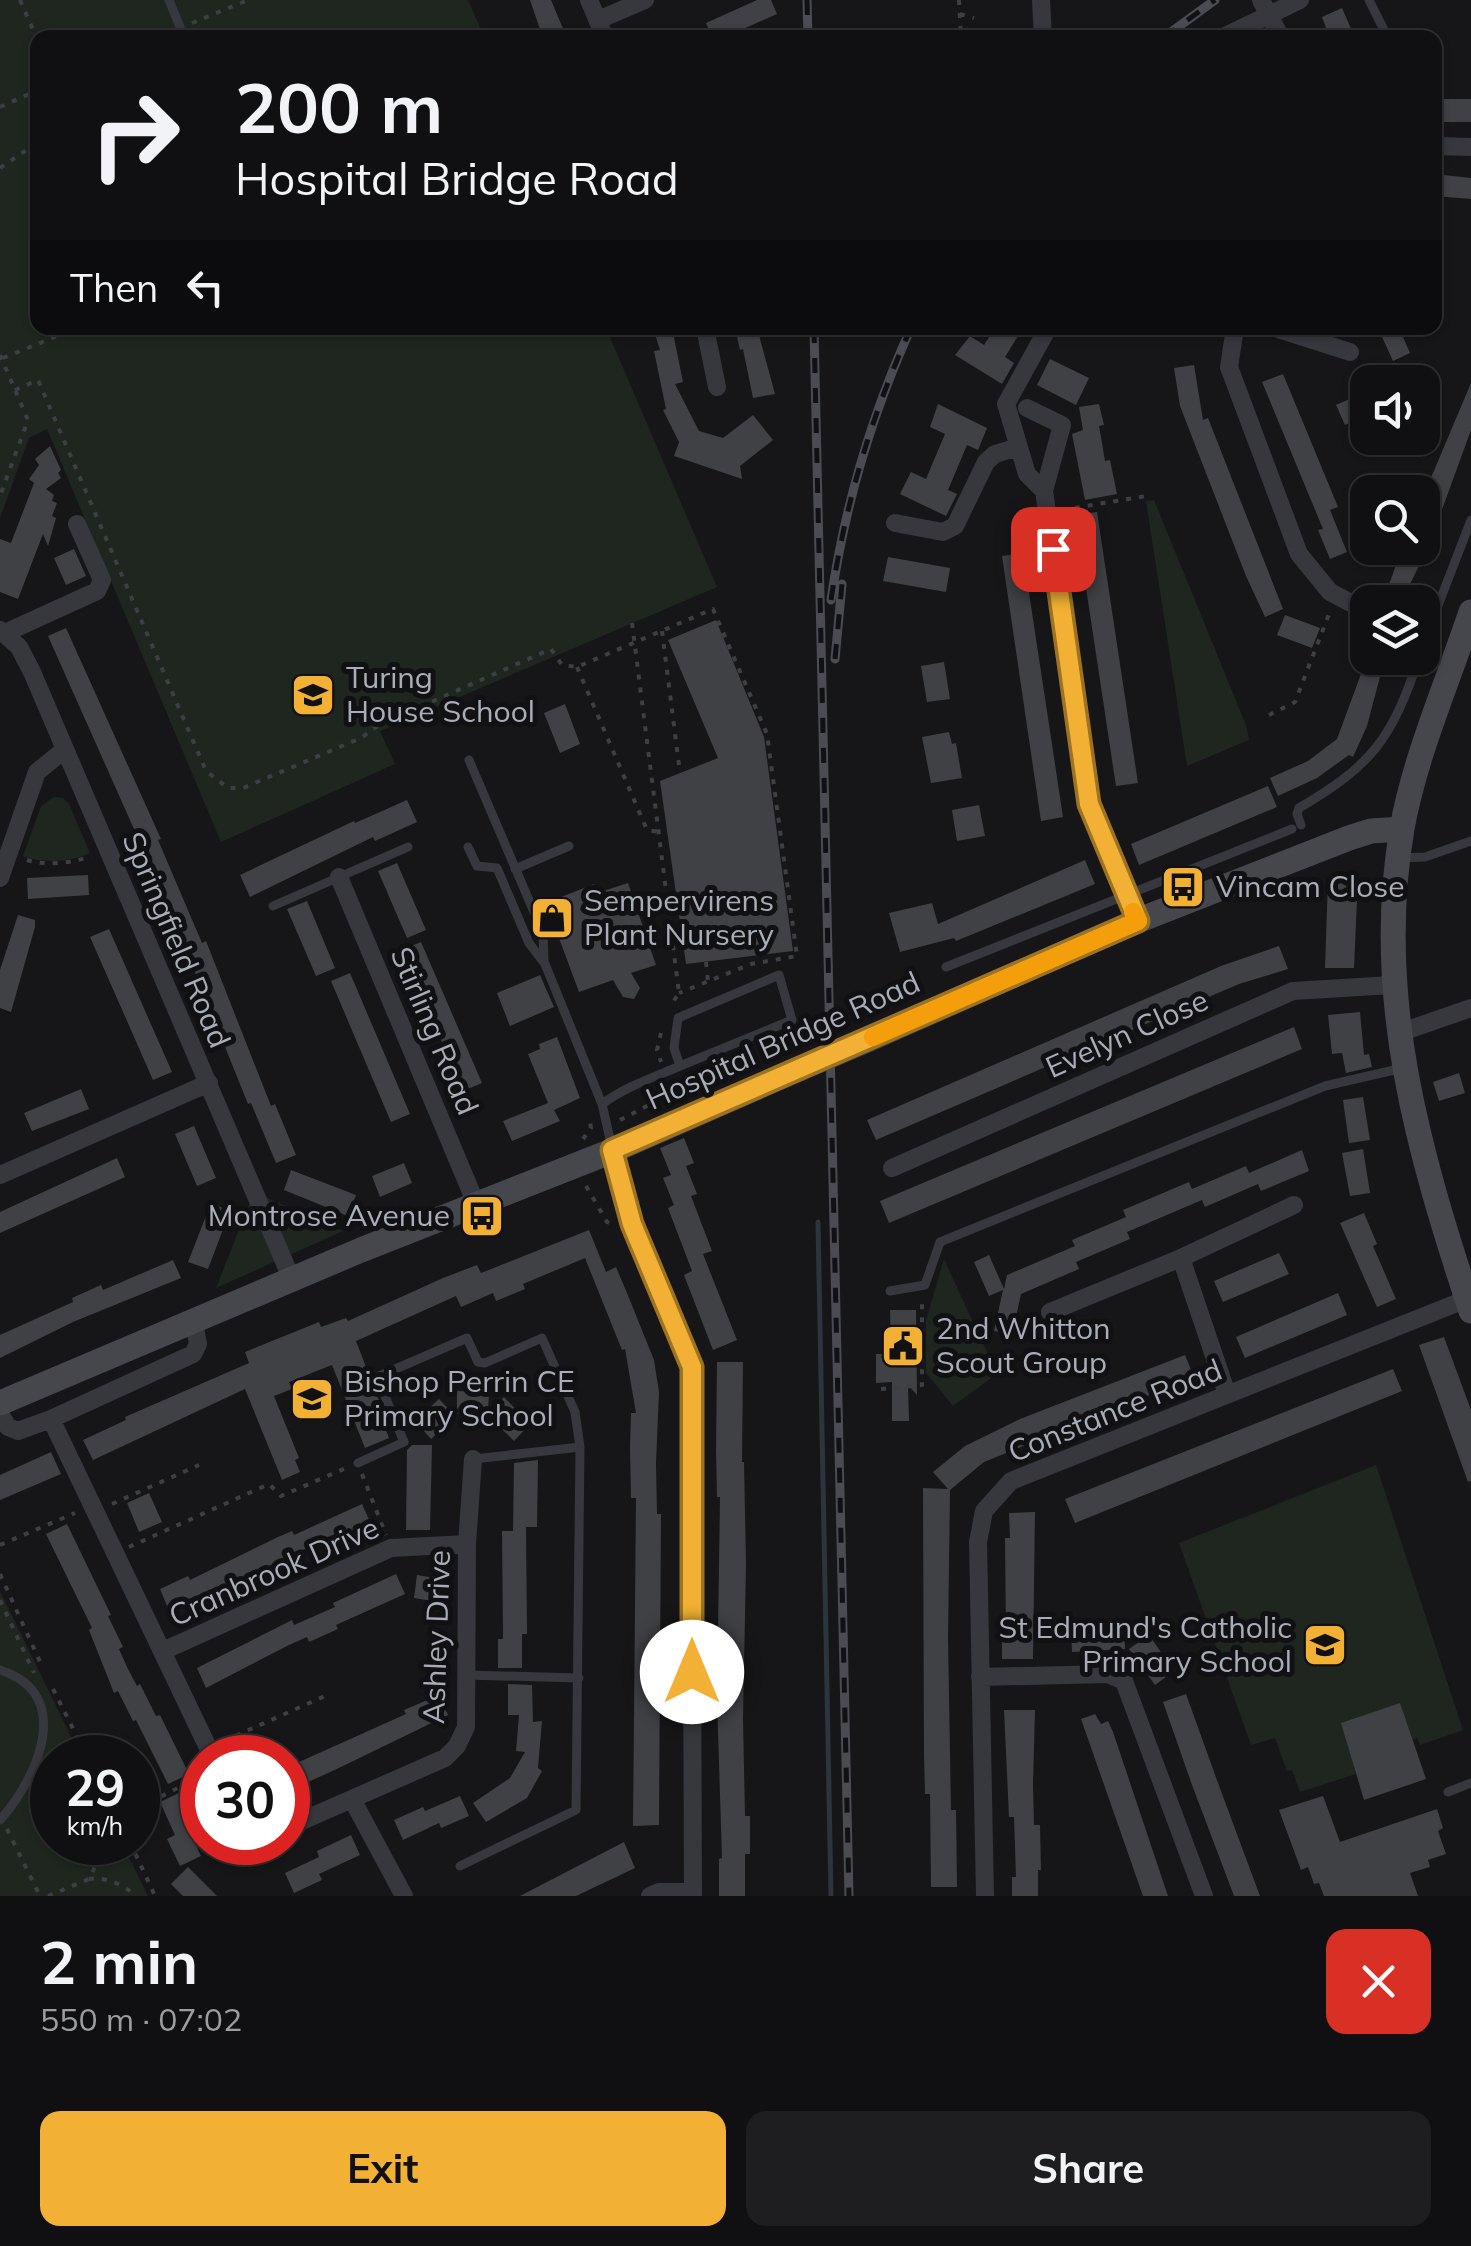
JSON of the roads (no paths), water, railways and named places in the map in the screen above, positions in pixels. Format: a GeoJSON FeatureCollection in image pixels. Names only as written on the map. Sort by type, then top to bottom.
{"type":"FeatureCollection","features":[{"type":"Feature","properties":{"kind":"main road"},"geometry":{"type":"LineString","coordinates":[[1469,623],[1410,792],[1402,829],[1392,985],[1415,1125],[1469,1305]]}},
{"type":"Feature","properties":{"kind":"main road","name":"Hospital Bridge Road"},"geometry":{"type":"LineString","coordinates":[[0,1403],[477,1206],[610,1138],[799,1069],[1138,921],[1349,838],[1402,829]]}},
{"type":"Feature","properties":{"kind":"street"},"geometry":{"type":"LineString","coordinates":[[589,0],[601,29],[645,0]]}},
{"type":"Feature","properties":{"kind":"street"},"geometry":{"type":"LineString","coordinates":[[1041,0],[1043,30]]}},
{"type":"Feature","properties":{"kind":"street"},"geometry":{"type":"LineString","coordinates":[[1261,0],[1276,30]]}},
{"type":"Feature","properties":{"kind":"street"},"geometry":{"type":"LineString","coordinates":[[1238,30],[1300,0]]}},
{"type":"Feature","properties":{"kind":"street"},"geometry":{"type":"LineString","coordinates":[[1442,146],[1471,147]]}},
{"type":"Feature","properties":{"kind":"street"},"geometry":{"type":"LineString","coordinates":[[706,335],[716,388]]}},
{"type":"Feature","properties":{"kind":"street"},"geometry":{"type":"LineString","coordinates":[[1044,335],[1006,399],[1006,412],[1027,474],[1044,491]]}},
{"type":"Feature","properties":{"kind":"street"},"geometry":{"type":"LineString","coordinates":[[1234,335],[1228,368],[1299,554],[1336,595],[1350,602]]}},
{"type":"Feature","properties":{"kind":"street"},"geometry":{"type":"LineString","coordinates":[[1297,335],[1350,352]]}},
{"type":"Feature","properties":{"kind":"street"},"geometry":{"type":"LineString","coordinates":[[1027,408],[1062,425],[1044,491],[1089,804],[1138,921]]}},
{"type":"Feature","properties":{"kind":"street"},"geometry":{"type":"LineString","coordinates":[[894,522],[943,532],[955,526],[986,462],[1018,446]]}},
{"type":"Feature","properties":{"kind":"street"},"geometry":{"type":"LineString","coordinates":[[2,631],[97,591],[102,580],[77,524]]}},
{"type":"Feature","properties":{"kind":"street","name":"Springfield Road"},"geometry":{"type":"LineString","coordinates":[[2,631],[25,660],[292,1280]]}},
{"type":"Feature","properties":{"kind":"street"},"geometry":{"type":"LineString","coordinates":[[0,878],[37,772],[64,750]]}},
{"type":"Feature","properties":{"kind":"street","name":"Stirling Road"},"geometry":{"type":"LineString","coordinates":[[339,877],[477,1206]]}},
{"type":"Feature","properties":{"kind":"street","name":"Evelyn Close"},"geometry":{"type":"LineString","coordinates":[[892,1168],[1293,990],[1392,985]]}},
{"type":"Feature","properties":{"kind":"street"},"geometry":{"type":"LineString","coordinates":[[1399,1033],[1471,1008]]}},
{"type":"Feature","properties":{"kind":"street"},"geometry":{"type":"LineString","coordinates":[[0,1176],[208,1083]]}},
{"type":"Feature","properties":{"kind":"street"},"geometry":{"type":"LineString","coordinates":[[610,1138],[632,1224],[692,1367],[693,1894],[659,1892],[650,1896]]}},
{"type":"Feature","properties":{"kind":"street"},"geometry":{"type":"LineString","coordinates":[[1050,1312],[1182,1258],[1294,1205]]}},
{"type":"Feature","properties":{"kind":"street"},"geometry":{"type":"LineString","coordinates":[[1182,1258],[1227,1394]]}},
{"type":"Feature","properties":{"kind":"street","name":"Constance Road"},"geometry":{"type":"LineString","coordinates":[[985,1896],[978,1542],[984,1511],[1011,1481],[1227,1394],[1469,1305]]}},
{"type":"Feature","properties":{"kind":"street"},"geometry":{"type":"LineString","coordinates":[[0,1414],[8,1427],[18,1431],[193,1354],[198,1344],[194,1322]]}},
{"type":"Feature","properties":{"kind":"street"},"geometry":{"type":"LineString","coordinates":[[51,1419],[203,1735]]}},
{"type":"Feature","properties":{"kind":"street","name":"Ashley Drive"},"geometry":{"type":"LineString","coordinates":[[310,1817],[445,1758],[457,1746],[466,1726],[467,1544],[473,1460]]}},
{"type":"Feature","properties":{"kind":"street","name":"Cranbrook Drive"},"geometry":{"type":"LineString","coordinates":[[163,1651],[391,1548],[467,1544]]}},
{"type":"Feature","properties":{"kind":"street"},"geometry":{"type":"LineString","coordinates":[[980,1677],[1108,1674],[1124,1681],[1204,1896]]}},
{"type":"Feature","properties":{"kind":"street"},"geometry":{"type":"LineString","coordinates":[[352,1799],[404,1896]]}},
{"type":"Feature","properties":{"kind":"lane"},"geometry":{"type":"LineString","coordinates":[[169,0],[180,27]]}},
{"type":"Feature","properties":{"kind":"lane"},"geometry":{"type":"LineString","coordinates":[[1369,0],[1384,30]]}},
{"type":"Feature","properties":{"kind":"lane"},"geometry":{"type":"LineString","coordinates":[[1440,596],[1471,520]]}},
{"type":"Feature","properties":{"kind":"lane"},"geometry":{"type":"LineString","coordinates":[[946,967],[1296,827],[1299,808],[1343,782],[1376,750],[1404,704],[1413,675]]}},
{"type":"Feature","properties":{"kind":"lane"},"geometry":{"type":"LineString","coordinates":[[469,760],[542,933],[544,964]]}},
{"type":"Feature","properties":{"kind":"lane"},"geometry":{"type":"LineString","coordinates":[[1399,858],[1426,857],[1471,841]]}},
{"type":"Feature","properties":{"kind":"lane"},"geometry":{"type":"LineString","coordinates":[[516,870],[568,846]]}},
{"type":"Feature","properties":{"kind":"lane"},"geometry":{"type":"LineString","coordinates":[[273,906],[408,847]]}},
{"type":"Feature","properties":{"kind":"lane"},"geometry":{"type":"LineString","coordinates":[[468,848],[477,866],[497,868],[529,943],[544,964],[602,1104],[610,1138]]}},
{"type":"Feature","properties":{"kind":"lane"},"geometry":{"type":"LineString","coordinates":[[602,1104],[625,1087],[666,1072],[792,1020],[779,976],[678,1018],[674,1048],[680,1066]]}},
{"type":"Feature","properties":{"kind":"lane"},"geometry":{"type":"LineString","coordinates":[[890,1291],[925,1286],[940,1242],[1326,1086],[1404,1068]]}},
{"type":"Feature","properties":{"kind":"lane"},"geometry":{"type":"LineString","coordinates":[[358,1463],[404,1442],[377,1377],[467,1338],[478,1362],[485,1363],[542,1338],[575,1412],[580,1447],[576,1810],[460,1866]]}},
{"type":"Feature","properties":{"kind":"lane"},"geometry":{"type":"LineString","coordinates":[[473,1460],[580,1447]]}},
{"type":"Feature","properties":{"kind":"lane"},"geometry":{"type":"LineString","coordinates":[[0,1670],[33,1690],[44,1712],[45,1732],[28,1778],[0,1821]]}},
{"type":"Feature","properties":{"kind":"lane"},"geometry":{"type":"LineString","coordinates":[[466,1675],[579,1678]]}},
{"type":"Feature","properties":{"kind":"lane"},"geometry":{"type":"LineString","coordinates":[[1448,1792],[1471,1784]]}},
{"type":"Feature","properties":{"kind":"waterway"},"geometry":{"type":"LineString","coordinates":[[818,1222],[831,1896]]}},
{"type":"Feature","properties":{"kind":"railway"},"geometry":{"type":"LineString","coordinates":[[807,0],[808,30]]}},
{"type":"Feature","properties":{"kind":"railway"},"geometry":{"type":"LineString","coordinates":[[1174,30],[1215,0]]}},
{"type":"Feature","properties":{"kind":"railway"},"geometry":{"type":"LineString","coordinates":[[814,335],[849,1896]]}},
{"type":"Feature","properties":{"kind":"railway"},"geometry":{"type":"LineString","coordinates":[[831,600],[861,461],[908,335]]}},
{"type":"Feature","properties":{"kind":"railway"},"geometry":{"type":"LineString","coordinates":[[835,659],[842,584]]}},
{"type":"Feature","properties":{"kind":"place","name":"Turing House School"},"geometry":{"type":"Point","coordinates":[313,695]}},
{"type":"Feature","properties":{"kind":"place","name":"Vincam Close"},"geometry":{"type":"Point","coordinates":[1183,887]}},
{"type":"Feature","properties":{"kind":"place","name":"Sempervirens Plant Nursery"},"geometry":{"type":"Point","coordinates":[552,918]}},
{"type":"Feature","properties":{"kind":"place","name":"Montrose Avenue"},"geometry":{"type":"Point","coordinates":[482,1216]}},
{"type":"Feature","properties":{"kind":"place","name":"2nd Whitton Scout Group"},"geometry":{"type":"Point","coordinates":[903,1346]}},
{"type":"Feature","properties":{"kind":"place","name":"Bishop Perrin CE Primary School"},"geometry":{"type":"Point","coordinates":[312,1399]}},
{"type":"Feature","properties":{"kind":"place","name":"St Edmund's Catholic Primary School"},"geometry":{"type":"Point","coordinates":[1325,1645]}}]}
